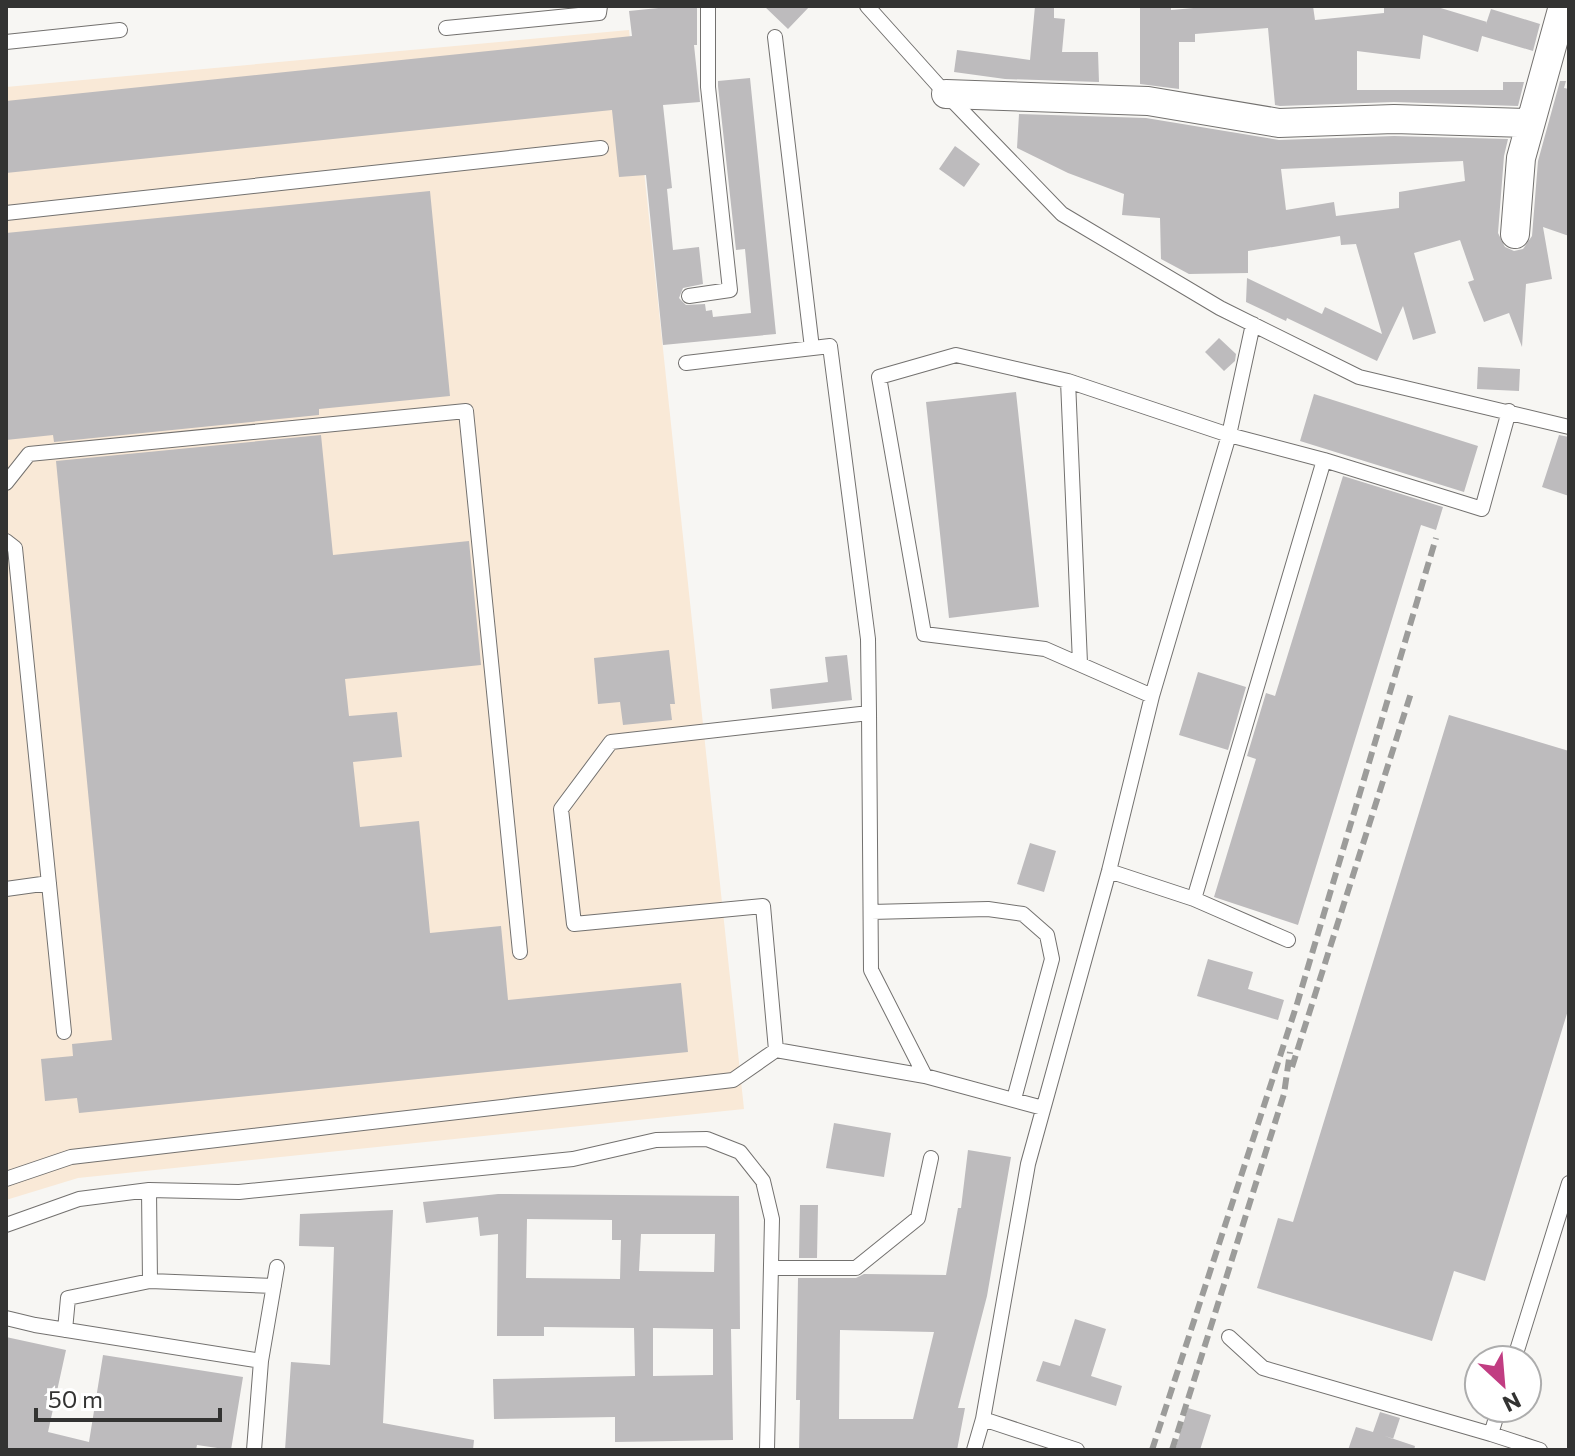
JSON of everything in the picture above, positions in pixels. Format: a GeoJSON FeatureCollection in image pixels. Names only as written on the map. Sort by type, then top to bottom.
{"type":"FeatureCollection","features":[{"type":"Feature","properties":{"kind":"street"},"geometry":{"type":"LineString","coordinates":[[1515,234],[1521,158],[1563,6]]}},
{"type":"Feature","properties":{"kind":"street"},"geometry":{"type":"LineString","coordinates":[[946,94],[1148,101],[1279,123],[1394,119],[1529,123]]}},
{"type":"Feature","properties":{"kind":"lane"},"geometry":{"type":"LineString","coordinates":[[446,28],[599,13],[600,6]]}},
{"type":"Feature","properties":{"kind":"lane"},"geometry":{"type":"LineString","coordinates":[[689,296],[730,290],[708,87],[708,6]]}},
{"type":"Feature","properties":{"kind":"lane"},"geometry":{"type":"LineString","coordinates":[[867,6],[946,94],[1062,214],[1220,308],[1359,377],[1569,427]]}},
{"type":"Feature","properties":{"kind":"lane"},"geometry":{"type":"LineString","coordinates":[[6,42],[120,30]]}},
{"type":"Feature","properties":{"kind":"lane"},"geometry":{"type":"LineString","coordinates":[[775,37],[812,348]]}},
{"type":"Feature","properties":{"kind":"lane"},"geometry":{"type":"LineString","coordinates":[[6,213],[601,148]]}},
{"type":"Feature","properties":{"kind":"lane"},"geometry":{"type":"LineString","coordinates":[[974,1450],[983,1419],[1028,1164],[1109,871],[1152,696],[1229,435],[1253,324]]}},
{"type":"Feature","properties":{"kind":"lane"},"geometry":{"type":"LineString","coordinates":[[686,363],[830,346],[868,639],[871,970],[925,1076]]}},
{"type":"Feature","properties":{"kind":"lane"},"geometry":{"type":"LineString","coordinates":[[1152,696],[1045,649],[924,634],[879,377],[956,355],[1068,381],[1229,435],[1324,460],[1482,509],[1509,411]]}},
{"type":"Feature","properties":{"kind":"lane"},"geometry":{"type":"LineString","coordinates":[[1068,381],[1080,663]]}},
{"type":"Feature","properties":{"kind":"lane"},"geometry":{"type":"LineString","coordinates":[[6,483],[29,454],[466,411],[520,952]]}},
{"type":"Feature","properties":{"kind":"lane"},"geometry":{"type":"LineString","coordinates":[[1194,899],[1324,460]]}},
{"type":"Feature","properties":{"kind":"lane"},"geometry":{"type":"LineString","coordinates":[[6,541],[15,548],[64,1032]]}},
{"type":"Feature","properties":{"kind":"lane"},"geometry":{"type":"LineString","coordinates":[[776,1050],[763,906],[574,924],[561,809],[611,742],[869,713]]}},
{"type":"Feature","properties":{"kind":"lane"},"geometry":{"type":"LineString","coordinates":[[1109,871],[1194,899],[1288,940]]}},
{"type":"Feature","properties":{"kind":"lane"},"geometry":{"type":"LineString","coordinates":[[6,889],[49,883]]}},
{"type":"Feature","properties":{"kind":"lane"},"geometry":{"type":"LineString","coordinates":[[871,912],[988,909],[1023,914],[1047,935],[1052,959],[1014,1099]]}},
{"type":"Feature","properties":{"kind":"lane"},"geometry":{"type":"LineString","coordinates":[[6,1179],[71,1157],[733,1080],[776,1050],[925,1076],[1043,1108]]}},
{"type":"Feature","properties":{"kind":"lane"},"geometry":{"type":"LineString","coordinates":[[6,1225],[79,1199],[149,1190],[239,1192],[573,1159],[656,1140],[707,1139],[740,1152],[763,1181],[772,1219],[767,1450]]}},
{"type":"Feature","properties":{"kind":"lane"},"geometry":{"type":"LineString","coordinates":[[772,1268],[856,1268],[918,1218],[931,1158]]}},
{"type":"Feature","properties":{"kind":"lane"},"geometry":{"type":"LineString","coordinates":[[1519,1344],[1569,1183]]}},
{"type":"Feature","properties":{"kind":"lane"},"geometry":{"type":"LineString","coordinates":[[149,1190],[150,1281]]}},
{"type":"Feature","properties":{"kind":"lane"},"geometry":{"type":"LineString","coordinates":[[254,1450],[261,1361],[277,1267]]}},
{"type":"Feature","properties":{"kind":"lane"},"geometry":{"type":"LineString","coordinates":[[65,1330],[68,1298],[150,1281],[274,1286]]}},
{"type":"Feature","properties":{"kind":"lane"},"geometry":{"type":"LineString","coordinates":[[6,1318],[261,1361]]}},
{"type":"Feature","properties":{"kind":"lane"},"geometry":{"type":"LineString","coordinates":[[1229,1337],[1263,1368],[1540,1450]]}},
{"type":"Feature","properties":{"kind":"lane"},"geometry":{"type":"LineString","coordinates":[[983,1419],[1077,1450]]}},
{"type":"Feature","properties":{"kind":"lane"},"geometry":{"type":"LineString","coordinates":[[1491,1434],[1494,1424]]}},
{"type":"Feature","properties":{"kind":"shaded area"},"geometry":{"type":"Polygon","coordinates":[[[629,30],[744,1109],[78,1178],[6,1200],[6,87],[629,30]]]}},
{"type":"Feature","properties":{"kind":"building"},"geometry":{"type":"Polygon","coordinates":[[[697,6],[697,45],[694,45],[700,102],[663,105],[672,188],[667,189],[673,250],[699,247],[703,284],[683,288],[679,298],[686,305],[705,304],[706,311],[712,310],[713,317],[751,313],[745,249],[736,250],[718,86],[718,81],[750,78],[776,334],[663,345],[646,175],[619,177],[612,110],[6,173],[6,101],[632,36],[629,11],[697,6]]]}},
{"type":"Feature","properties":{"kind":"building"},"geometry":{"type":"Polygon","coordinates":[[[764,6],[810,6],[788,29],[764,6]]]}},
{"type":"Feature","properties":{"kind":"building"},"geometry":{"type":"Polygon","coordinates":[[[1035,6],[1054,6],[1054,18],[1065,19],[1062,52],[1098,52],[1099,82],[1005,79],[954,72],[957,50],[1030,60],[1035,6]]]}},
{"type":"Feature","properties":{"kind":"building"},"geometry":{"type":"Polygon","coordinates":[[[1140,6],[1171,6],[1171,10],[1216,6],[1313,6],[1315,20],[1384,13],[1384,6],[1434,6],[1487,22],[1491,9],[1540,24],[1533,51],[1482,36],[1478,52],[1423,35],[1420,59],[1357,51],[1357,90],[1503,90],[1503,82],[1524,82],[1518,106],[1394,102],[1280,106],[1275,105],[1268,28],[1195,34],[1195,42],[1179,42],[1179,89],[1140,84],[1140,6]]]}},
{"type":"Feature","properties":{"kind":"building"},"geometry":{"type":"Polygon","coordinates":[[[1560,81],[1566,81],[1564,88],[1569,89],[1569,236],[1543,227],[1552,279],[1526,284],[1522,347],[1509,313],[1484,322],[1468,282],[1474,280],[1460,240],[1414,253],[1436,333],[1413,340],[1403,306],[1377,361],[1246,302],[1247,278],[1322,314],[1325,307],[1382,334],[1356,244],[1341,245],[1340,236],[1248,251],[1248,273],[1189,274],[1161,259],[1160,218],[1122,215],[1124,194],[1068,173],[1017,148],[1019,114],[1146,118],[1279,140],[1394,136],[1508,139],[1498,233],[1505,247],[1514,251],[1523,249],[1532,236],[1538,161],[1560,81]],[[1463,161],[1281,169],[1286,210],[1334,202],[1336,216],[1399,208],[1399,192],[1465,181],[1463,161]]]}},
{"type":"Feature","properties":{"kind":"building"},"geometry":{"type":"Polygon","coordinates":[[[955,146],[980,164],[964,187],[939,169],[955,146]]]}},
{"type":"Feature","properties":{"kind":"building"},"geometry":{"type":"Polygon","coordinates":[[[430,191],[450,396],[319,409],[319,415],[54,442],[53,435],[6,440],[6,233],[430,191]]]}},
{"type":"Feature","properties":{"kind":"building"},"geometry":{"type":"Polygon","coordinates":[[[1219,338],[1236,354],[1235,361],[1224,371],[1205,352],[1219,338]]]}},
{"type":"Feature","properties":{"kind":"building"},"geometry":{"type":"Polygon","coordinates":[[[1478,367],[1520,369],[1519,391],[1477,389],[1478,367]]]}},
{"type":"Feature","properties":{"kind":"building"},"geometry":{"type":"Polygon","coordinates":[[[1016,392],[1039,607],[949,618],[926,402],[1016,392]]]}},
{"type":"Feature","properties":{"kind":"building"},"geometry":{"type":"Polygon","coordinates":[[[1314,394],[1478,446],[1464,492],[1300,441],[1314,394]]]}},
{"type":"Feature","properties":{"kind":"building"},"geometry":{"type":"Polygon","coordinates":[[[321,435],[333,555],[469,541],[481,665],[345,679],[349,716],[397,712],[402,757],[353,762],[360,827],[419,821],[430,933],[501,926],[508,1000],[681,983],[688,1052],[79,1113],[77,1098],[45,1101],[41,1059],[73,1056],[72,1044],[112,1040],[56,461],[321,435]]]}},
{"type":"Feature","properties":{"kind":"building"},"geometry":{"type":"Polygon","coordinates":[[[1559,435],[1569,437],[1569,496],[1542,487],[1559,435]]]}},
{"type":"Feature","properties":{"kind":"building"},"geometry":{"type":"Polygon","coordinates":[[[1343,476],[1443,507],[1436,530],[1421,525],[1298,925],[1214,897],[1256,759],[1247,756],[1266,693],[1275,696],[1343,476]]]}},
{"type":"Feature","properties":{"kind":"building"},"geometry":{"type":"Polygon","coordinates":[[[669,650],[675,704],[670,704],[672,720],[623,725],[620,702],[598,704],[594,658],[669,650]]]}},
{"type":"Feature","properties":{"kind":"building"},"geometry":{"type":"Polygon","coordinates":[[[847,655],[852,700],[772,709],[770,689],[828,682],[825,657],[847,655]]]}},
{"type":"Feature","properties":{"kind":"building"},"geometry":{"type":"Polygon","coordinates":[[[1198,672],[1246,687],[1228,750],[1179,735],[1198,672]]]}},
{"type":"Feature","properties":{"kind":"building"},"geometry":{"type":"Polygon","coordinates":[[[1449,715],[1569,751],[1569,1007],[1485,1281],[1454,1271],[1432,1341],[1257,1288],[1278,1218],[1293,1222],[1449,715]]]}},
{"type":"Feature","properties":{"kind":"building"},"geometry":{"type":"Polygon","coordinates":[[[1030,843],[1056,851],[1044,892],[1017,884],[1030,843]]]}},
{"type":"Feature","properties":{"kind":"building"},"geometry":{"type":"Polygon","coordinates":[[[1208,959],[1253,972],[1248,989],[1284,1000],[1278,1020],[1197,996],[1208,959]]]}},
{"type":"Feature","properties":{"kind":"building"},"geometry":{"type":"Polygon","coordinates":[[[834,1123],[891,1133],[884,1177],[826,1168],[834,1123]]]}},
{"type":"Feature","properties":{"kind":"building"},"geometry":{"type":"Polygon","coordinates":[[[968,1150],[1011,1157],[987,1296],[958,1408],[965,1408],[957,1450],[799,1450],[800,1400],[796,1400],[798,1278],[856,1278],[864,1274],[946,1275],[958,1208],[961,1208],[968,1150]],[[840,1330],[839,1419],[913,1419],[934,1332],[840,1330]]]}},
{"type":"Feature","properties":{"kind":"building"},"geometry":{"type":"Polygon","coordinates":[[[498,1194],[739,1196],[740,1329],[731,1329],[733,1440],[615,1442],[615,1417],[494,1419],[493,1379],[635,1376],[634,1328],[544,1327],[544,1336],[497,1336],[498,1234],[480,1236],[478,1217],[426,1223],[423,1202],[498,1194]],[[527,1219],[526,1278],[620,1279],[621,1240],[612,1240],[612,1220],[527,1219]],[[641,1234],[639,1271],[714,1272],[715,1234],[641,1234]],[[653,1328],[653,1376],[713,1375],[713,1329],[653,1328]]]}},
{"type":"Feature","properties":{"kind":"building"},"geometry":{"type":"Polygon","coordinates":[[[800,1205],[818,1205],[817,1258],[799,1258],[800,1205]]]}},
{"type":"Feature","properties":{"kind":"building"},"geometry":{"type":"Polygon","coordinates":[[[393,1210],[383,1423],[474,1440],[473,1450],[285,1450],[291,1362],[330,1365],[334,1247],[299,1246],[300,1214],[393,1210]]]}},
{"type":"Feature","properties":{"kind":"building"},"geometry":{"type":"Polygon","coordinates":[[[1075,1319],[1106,1329],[1091,1376],[1122,1386],[1116,1406],[1036,1381],[1043,1361],[1060,1366],[1075,1319]]]}},
{"type":"Feature","properties":{"kind":"building"},"geometry":{"type":"Polygon","coordinates":[[[6,1337],[66,1350],[48,1432],[89,1442],[103,1355],[243,1377],[231,1450],[197,1445],[196,1450],[6,1450],[6,1337]]]}},
{"type":"Feature","properties":{"kind":"building"},"geometry":{"type":"Polygon","coordinates":[[[1188,1408],[1211,1415],[1200,1450],[1175,1450],[1188,1408]]]}},
{"type":"Feature","properties":{"kind":"building"},"geometry":{"type":"Polygon","coordinates":[[[1380,1412],[1400,1418],[1393,1439],[1415,1446],[1414,1450],[1348,1450],[1356,1427],[1373,1432],[1380,1412]]]}},
{"type":"Feature","properties":{"kind":"railway"},"geometry":{"type":"LineString","coordinates":[[1152,1450],[1297,1004],[1436,538]]}},
{"type":"Feature","properties":{"kind":"railway"},"geometry":{"type":"LineString","coordinates":[[1292,1067],[1411,693]]}},
{"type":"Feature","properties":{"kind":"railway"},"geometry":{"type":"LineString","coordinates":[[1172,1450],[1284,1094],[1290,1052]]}}]}
